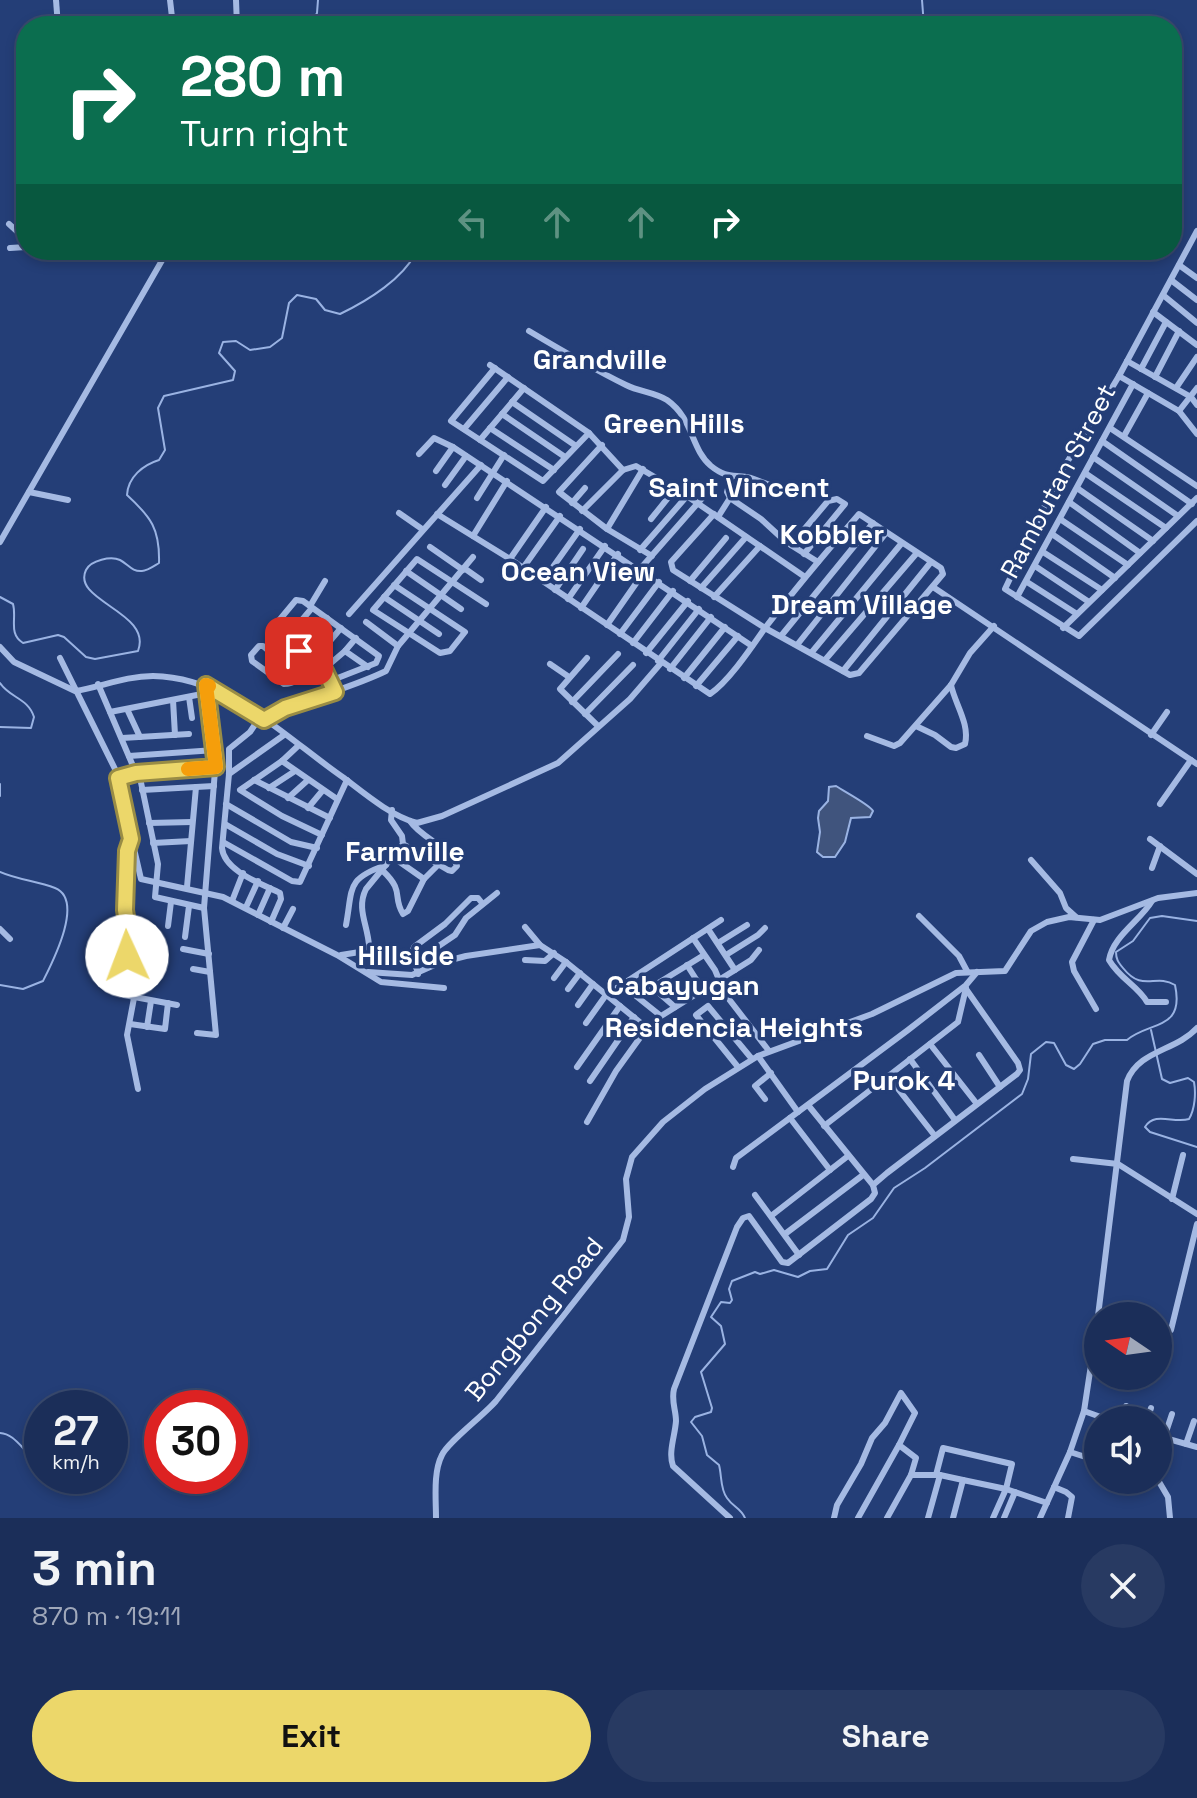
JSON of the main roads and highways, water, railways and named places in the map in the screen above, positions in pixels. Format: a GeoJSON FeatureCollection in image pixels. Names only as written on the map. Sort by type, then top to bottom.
{"type":"FeatureCollection","features":[{"type":"Feature","properties":{"kind":"water"},"geometry":{"type":"Polygon","coordinates":[[[836,786],[873,811],[870,817],[851,818],[845,842],[835,857],[823,857],[817,852],[819,811],[828,801],[829,787],[836,786]]]}},
{"type":"Feature","properties":{"kind":"waterway"},"geometry":{"type":"LineString","coordinates":[[315,16],[318,0]]}},
{"type":"Feature","properties":{"kind":"waterway"},"geometry":{"type":"LineString","coordinates":[[922,0],[923,16]]}},
{"type":"Feature","properties":{"kind":"waterway"},"geometry":{"type":"LineString","coordinates":[[0,597],[13,604],[14,630],[23,643],[58,635],[86,657],[95,659],[138,651],[139,638],[134,626],[90,590],[85,581],[86,570],[92,564],[112,558],[139,571],[159,563],[156,532],[142,510],[127,495],[133,477],[159,460],[165,450],[158,408],[164,396],[233,380],[235,371],[219,353],[223,342],[236,341],[250,350],[270,347],[282,338],[289,303],[297,295],[316,299],[325,310],[340,314],[373,295],[404,270],[411,260]]}},
{"type":"Feature","properties":{"kind":"waterway"},"geometry":{"type":"LineString","coordinates":[[0,683],[28,706],[34,717],[31,728],[0,727]]}},
{"type":"Feature","properties":{"kind":"waterway"},"geometry":{"type":"LineString","coordinates":[[0,784],[0,796]]}},
{"type":"Feature","properties":{"kind":"waterway"},"geometry":{"type":"LineString","coordinates":[[0,872],[55,888],[63,895],[67,905],[64,932],[43,981],[23,989],[0,985]]}},
{"type":"Feature","properties":{"kind":"waterway"},"geometry":{"type":"LineString","coordinates":[[745,1518],[725,1494],[719,1465],[707,1455],[702,1436],[691,1422],[695,1417],[711,1412],[701,1372],[725,1344],[721,1326],[711,1317],[721,1302],[730,1303],[732,1300],[729,1289],[732,1281],[755,1272],[760,1274],[774,1270],[798,1277],[810,1271],[827,1269],[848,1235],[873,1218],[894,1188],[1022,1094],[1028,1079],[1031,1054],[1046,1042],[1054,1043],[1066,1065],[1074,1069],[1093,1044],[1105,1040],[1127,1040],[1170,1018],[1177,1000],[1175,985],[1137,980],[1120,964],[1116,952],[1133,941],[1150,918],[1162,916],[1197,921]]}},
{"type":"Feature","properties":{"kind":"waterway"},"geometry":{"type":"LineString","coordinates":[[1151,1030],[1162,1079],[1170,1083],[1188,1078],[1194,1082],[1195,1096],[1189,1119],[1159,1119],[1145,1127],[1150,1132],[1197,1147]]}},
{"type":"Feature","properties":{"kind":"waterway"},"geometry":{"type":"LineString","coordinates":[[0,1433],[14,1439],[24,1449]]}},
{"type":"Feature","properties":{"kind":"district","name":"Grandville"},"geometry":{"type":"Point","coordinates":[600,359]}},
{"type":"Feature","properties":{"kind":"district","name":"Green Hills"},"geometry":{"type":"Point","coordinates":[674,423]}},
{"type":"Feature","properties":{"kind":"district","name":"Saint Vincent"},"geometry":{"type":"Point","coordinates":[739,487]}},
{"type":"Feature","properties":{"kind":"district","name":"Kobbler"},"geometry":{"type":"Point","coordinates":[832,534]}},
{"type":"Feature","properties":{"kind":"district","name":"Ocean View"},"geometry":{"type":"Point","coordinates":[578,571]}},
{"type":"Feature","properties":{"kind":"district","name":"Dream Village"},"geometry":{"type":"Point","coordinates":[862,604]}},
{"type":"Feature","properties":{"kind":"district","name":"Farmville"},"geometry":{"type":"Point","coordinates":[405,851]}},
{"type":"Feature","properties":{"kind":"district","name":"Hillside"},"geometry":{"type":"Point","coordinates":[406,955]}},
{"type":"Feature","properties":{"kind":"district","name":"Cabayugan"},"geometry":{"type":"Point","coordinates":[683,985]}},
{"type":"Feature","properties":{"kind":"district","name":"Residencia Heights"},"geometry":{"type":"Point","coordinates":[734,1027]}},
{"type":"Feature","properties":{"kind":"district","name":"Purok 4"},"geometry":{"type":"Point","coordinates":[904,1080]}}]}
